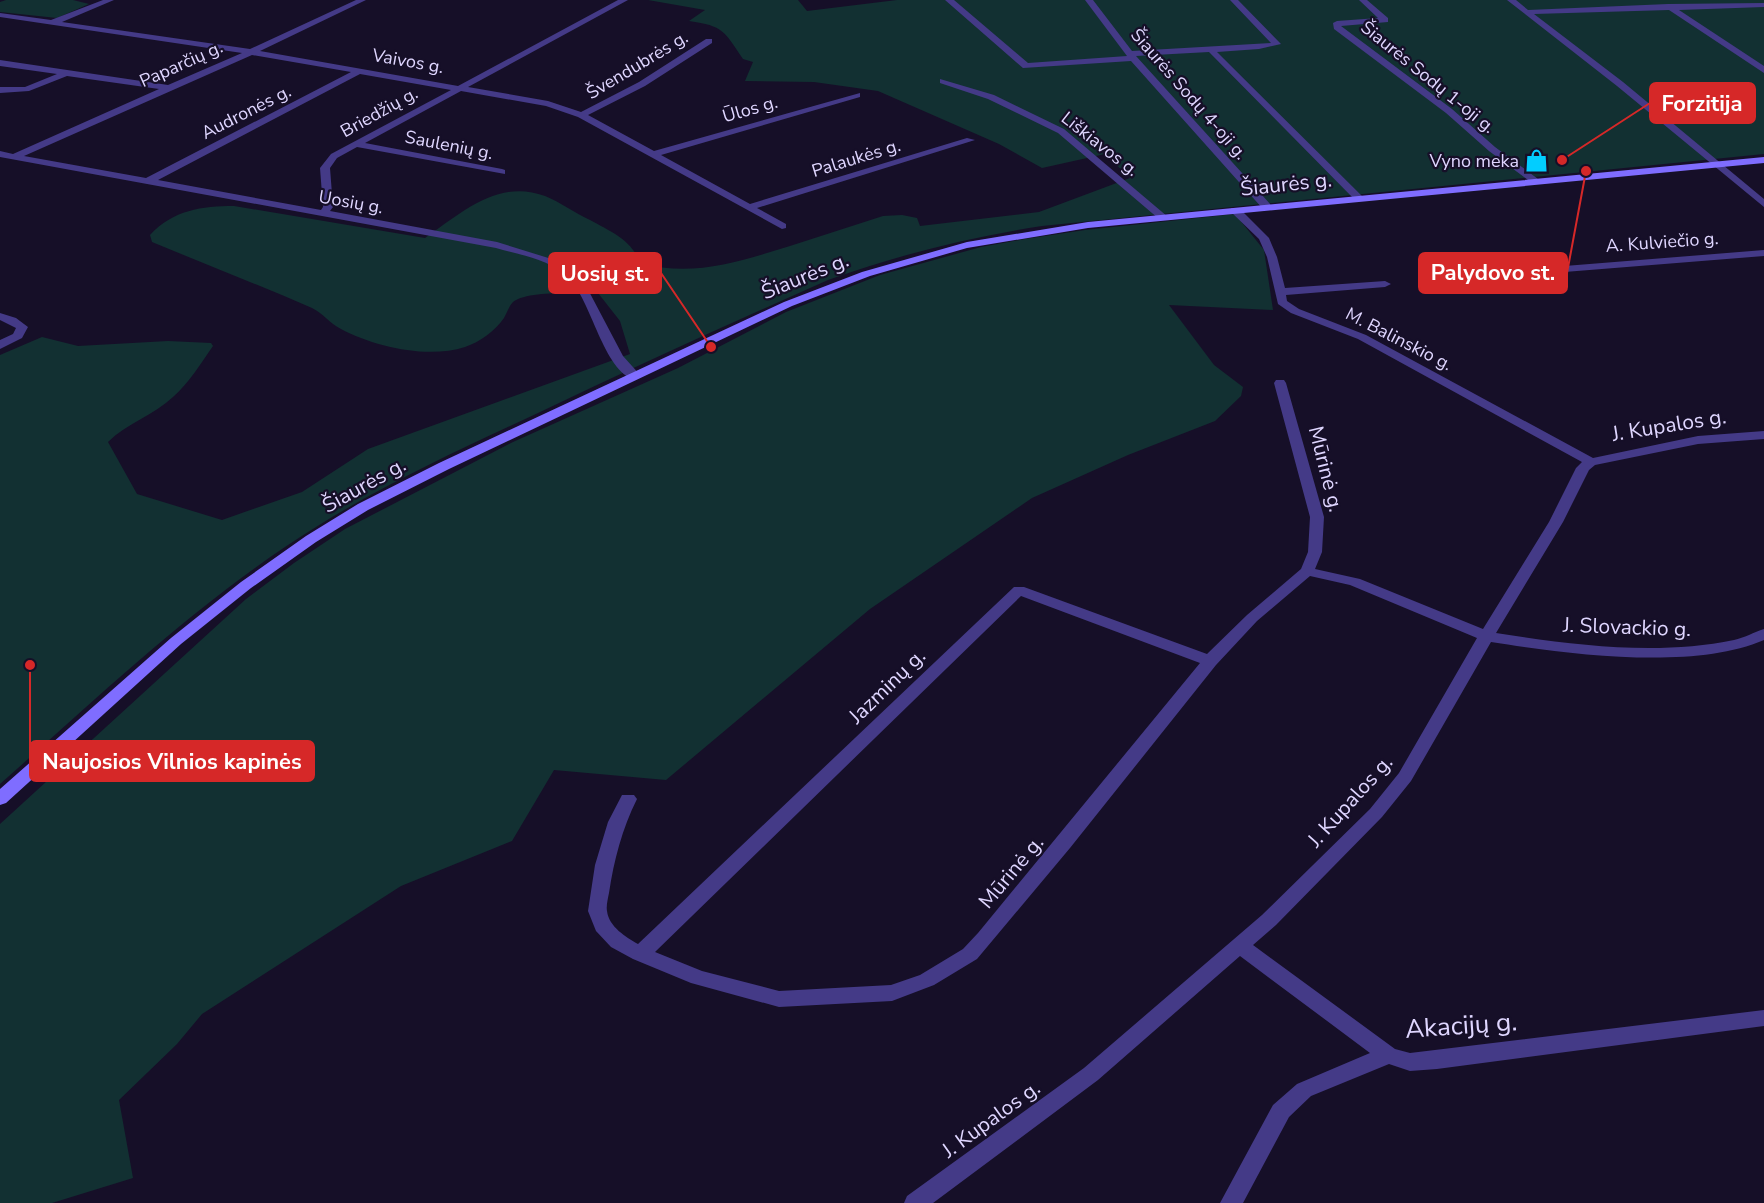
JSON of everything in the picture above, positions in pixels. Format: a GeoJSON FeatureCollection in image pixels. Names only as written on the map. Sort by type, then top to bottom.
{"type":"FeatureCollection","features":[{"type":"Feature","properties":{"kind":"main road","name":"Šiaurės g."},"geometry":{"type":"LineString","coordinates":[[0,799],[176,641],[246,585],[311,539],[363,507],[444,466],[797,300],[866,273],[919,257],[1022,234],[1164,217],[1764,160]]}},
{"type":"Feature","properties":{"kind":"street"},"geometry":{"type":"LineString","coordinates":[[54,22],[110,0]]}},
{"type":"Feature","properties":{"kind":"street","name":"Paparčių g."},"geometry":{"type":"LineString","coordinates":[[13,156],[251,52],[362,0]]}},
{"type":"Feature","properties":{"kind":"street","name":"Briedžių g."},"geometry":{"type":"LineString","coordinates":[[323,214],[328,207],[325,168],[334,156],[624,0]]}},
{"type":"Feature","properties":{"kind":"street"},"geometry":{"type":"LineString","coordinates":[[949,0],[1026,66],[1210,48],[1259,47],[1277,44],[1234,0]]}},
{"type":"Feature","properties":{"kind":"street","name":"Šiaurės Sodų 4-oji g."},"geometry":{"type":"LineString","coordinates":[[1089,0],[1131,56],[1268,207]]}},
{"type":"Feature","properties":{"kind":"street","name":"Šiaurės Sodų 1-oji g."},"geometry":{"type":"LineString","coordinates":[[1364,0],[1385,20],[1345,21],[1336,23],[1337,27],[1449,111],[1492,149],[1535,181]]}},
{"type":"Feature","properties":{"kind":"street"},"geometry":{"type":"LineString","coordinates":[[1511,0],[1620,84],[1764,204]]}},
{"type":"Feature","properties":{"kind":"street"},"geometry":{"type":"LineString","coordinates":[[1658,0],[1764,70]]}},
{"type":"Feature","properties":{"kind":"street"},"geometry":{"type":"LineString","coordinates":[[1528,12],[1764,5]]}},
{"type":"Feature","properties":{"kind":"street","name":"Vaivos g."},"geometry":{"type":"LineString","coordinates":[[0,15],[251,52],[548,104],[581,115],[783,226]]}},
{"type":"Feature","properties":{"kind":"street","name":"Švendubrės g."},"geometry":{"type":"LineString","coordinates":[[581,115],[633,89],[709,41]]}},
{"type":"Feature","properties":{"kind":"street"},"geometry":{"type":"LineString","coordinates":[[1210,48],[1359,198]]}},
{"type":"Feature","properties":{"kind":"street"},"geometry":{"type":"LineString","coordinates":[[0,63],[168,88]]}},
{"type":"Feature","properties":{"kind":"street","name":"Audronės g."},"geometry":{"type":"LineString","coordinates":[[146,183],[361,70]]}},
{"type":"Feature","properties":{"kind":"street"},"geometry":{"type":"LineString","coordinates":[[0,90],[14,93],[28,91],[66,73]]}},
{"type":"Feature","properties":{"kind":"street","name":"Liškiavos g."},"geometry":{"type":"LineString","coordinates":[[943,81],[991,97],[1061,131],[1164,217]]}},
{"type":"Feature","properties":{"kind":"street","name":"Ūlos g."},"geometry":{"type":"LineString","coordinates":[[652,154],[857,95]]}},
{"type":"Feature","properties":{"kind":"street","name":"Palaukės g."},"geometry":{"type":"LineString","coordinates":[[751,207],[970,140]]}},
{"type":"Feature","properties":{"kind":"street","name":"Saulenių g."},"geometry":{"type":"LineString","coordinates":[[354,144],[502,172]]}},
{"type":"Feature","properties":{"kind":"street","name":"Uosių g."},"geometry":{"type":"LineString","coordinates":[[0,154],[146,183],[497,245],[555,264],[572,274],[582,286],[623,367],[635,376]]}},
{"type":"Feature","properties":{"kind":"street"},"geometry":{"type":"LineString","coordinates":[[1235,210],[1264,238],[1272,257],[1279,292],[1385,284]]}},
{"type":"Feature","properties":{"kind":"street","name":"A. Kulviečio g."},"geometry":{"type":"LineString","coordinates":[[1454,278],[1764,253]]}},
{"type":"Feature","properties":{"kind":"street","name":"M. Balinskio g."},"geometry":{"type":"LineString","coordinates":[[1279,292],[1282,302],[1295,311],[1362,337],[1591,462]]}},
{"type":"Feature","properties":{"kind":"street"},"geometry":{"type":"LineString","coordinates":[[0,316],[22,327],[18,336],[0,345]]}},
{"type":"Feature","properties":{"kind":"street","name":"Mūrinė g."},"geometry":{"type":"LineString","coordinates":[[628,799],[617,822],[604,865],[597,911],[603,926],[618,942],[640,954],[698,978],[779,999],[892,993],[927,980],[970,954],[986,938],[1209,661],[1252,618],[1307,571],[1315,552],[1317,517],[1280,382]]}},
{"type":"Feature","properties":{"kind":"street","name":"J. Kupalos g."},"geometry":{"type":"LineString","coordinates":[[915,1203],[1091,1074],[1240,946],[1376,813],[1405,777],[1486,636],[1556,522],[1583,468],[1591,462],[1698,440],[1764,435]]}},
{"type":"Feature","properties":{"kind":"street","name":"J. Slovackio g."},"geometry":{"type":"LineString","coordinates":[[1307,571],[1355,582],[1486,636],[1584,649],[1656,652],[1723,648],[1764,634]]}},
{"type":"Feature","properties":{"kind":"street","name":"Jazminų g."},"geometry":{"type":"LineString","coordinates":[[640,954],[1019,590],[1209,661]]}},
{"type":"Feature","properties":{"kind":"street"},"geometry":{"type":"LineString","coordinates":[[1240,946],[1388,1055]]}},
{"type":"Feature","properties":{"kind":"street","name":"Akacijų g."},"geometry":{"type":"LineString","coordinates":[[1231,1203],[1281,1110],[1304,1090],[1388,1055],[1410,1062],[1437,1060],[1764,1018]]}},
{"type":"Feature","properties":{"kind":"green space"},"geometry":{"type":"Polygon","coordinates":[[[6,0],[73,0],[89,4],[57,18],[0,12],[0,2],[6,0]]]}},
{"type":"Feature","properties":{"kind":"green space"},"geometry":{"type":"Polygon","coordinates":[[[648,0],[798,0],[807,11],[897,0],[1764,0],[1764,154],[1042,226],[934,248],[828,280],[453,453],[397,481],[316,527],[273,555],[192,616],[0,784],[0,355],[42,337],[78,346],[168,341],[211,343],[213,346],[179,391],[158,409],[124,429],[108,442],[137,494],[222,520],[302,492],[368,449],[630,354],[620,321],[598,293],[554,293],[520,298],[513,302],[504,318],[492,332],[465,347],[435,352],[385,346],[341,329],[312,308],[152,242],[150,235],[168,220],[189,211],[234,206],[425,238],[480,201],[511,192],[528,192],[551,198],[613,233],[626,242],[641,263],[679,269],[735,262],[883,216],[902,215],[917,218],[920,226],[1039,212],[1130,178],[1105,154],[1042,168],[999,144],[878,91],[814,82],[745,81],[753,62],[743,59],[722,31],[710,25],[689,21],[705,10],[648,0]]]}},
{"type":"Feature","properties":{"kind":"green space"},"geometry":{"type":"Polygon","coordinates":[[[1235,214],[1264,250],[1273,310],[1169,305],[1214,365],[1243,387],[1241,396],[1215,421],[1128,455],[1032,498],[870,609],[666,780],[554,770],[512,841],[401,886],[202,1014],[177,1044],[119,1100],[133,1178],[52,1203],[0,1203],[0,824],[246,599],[345,529],[513,442],[678,368],[786,312],[880,275],[981,247],[1025,239],[1085,230],[1235,214]]]}},
{"type":"Feature","properties":{"kind":"place","name":"Forzitija"},"geometry":{"type":"Point","coordinates":[1562,160]}},
{"type":"Feature","properties":{"kind":"place","name":"Vyno meka"},"geometry":{"type":"Point","coordinates":[1537,161]}},
{"type":"Feature","properties":{"kind":"place","name":"Palydovo st."},"geometry":{"type":"Point","coordinates":[1586,171]}},
{"type":"Feature","properties":{"kind":"place","name":"Uosių st."},"geometry":{"type":"Point","coordinates":[711,347]}},
{"type":"Feature","properties":{"kind":"place","name":"Naujosios Vilnios kapinės"},"geometry":{"type":"Point","coordinates":[30,665]}}]}
